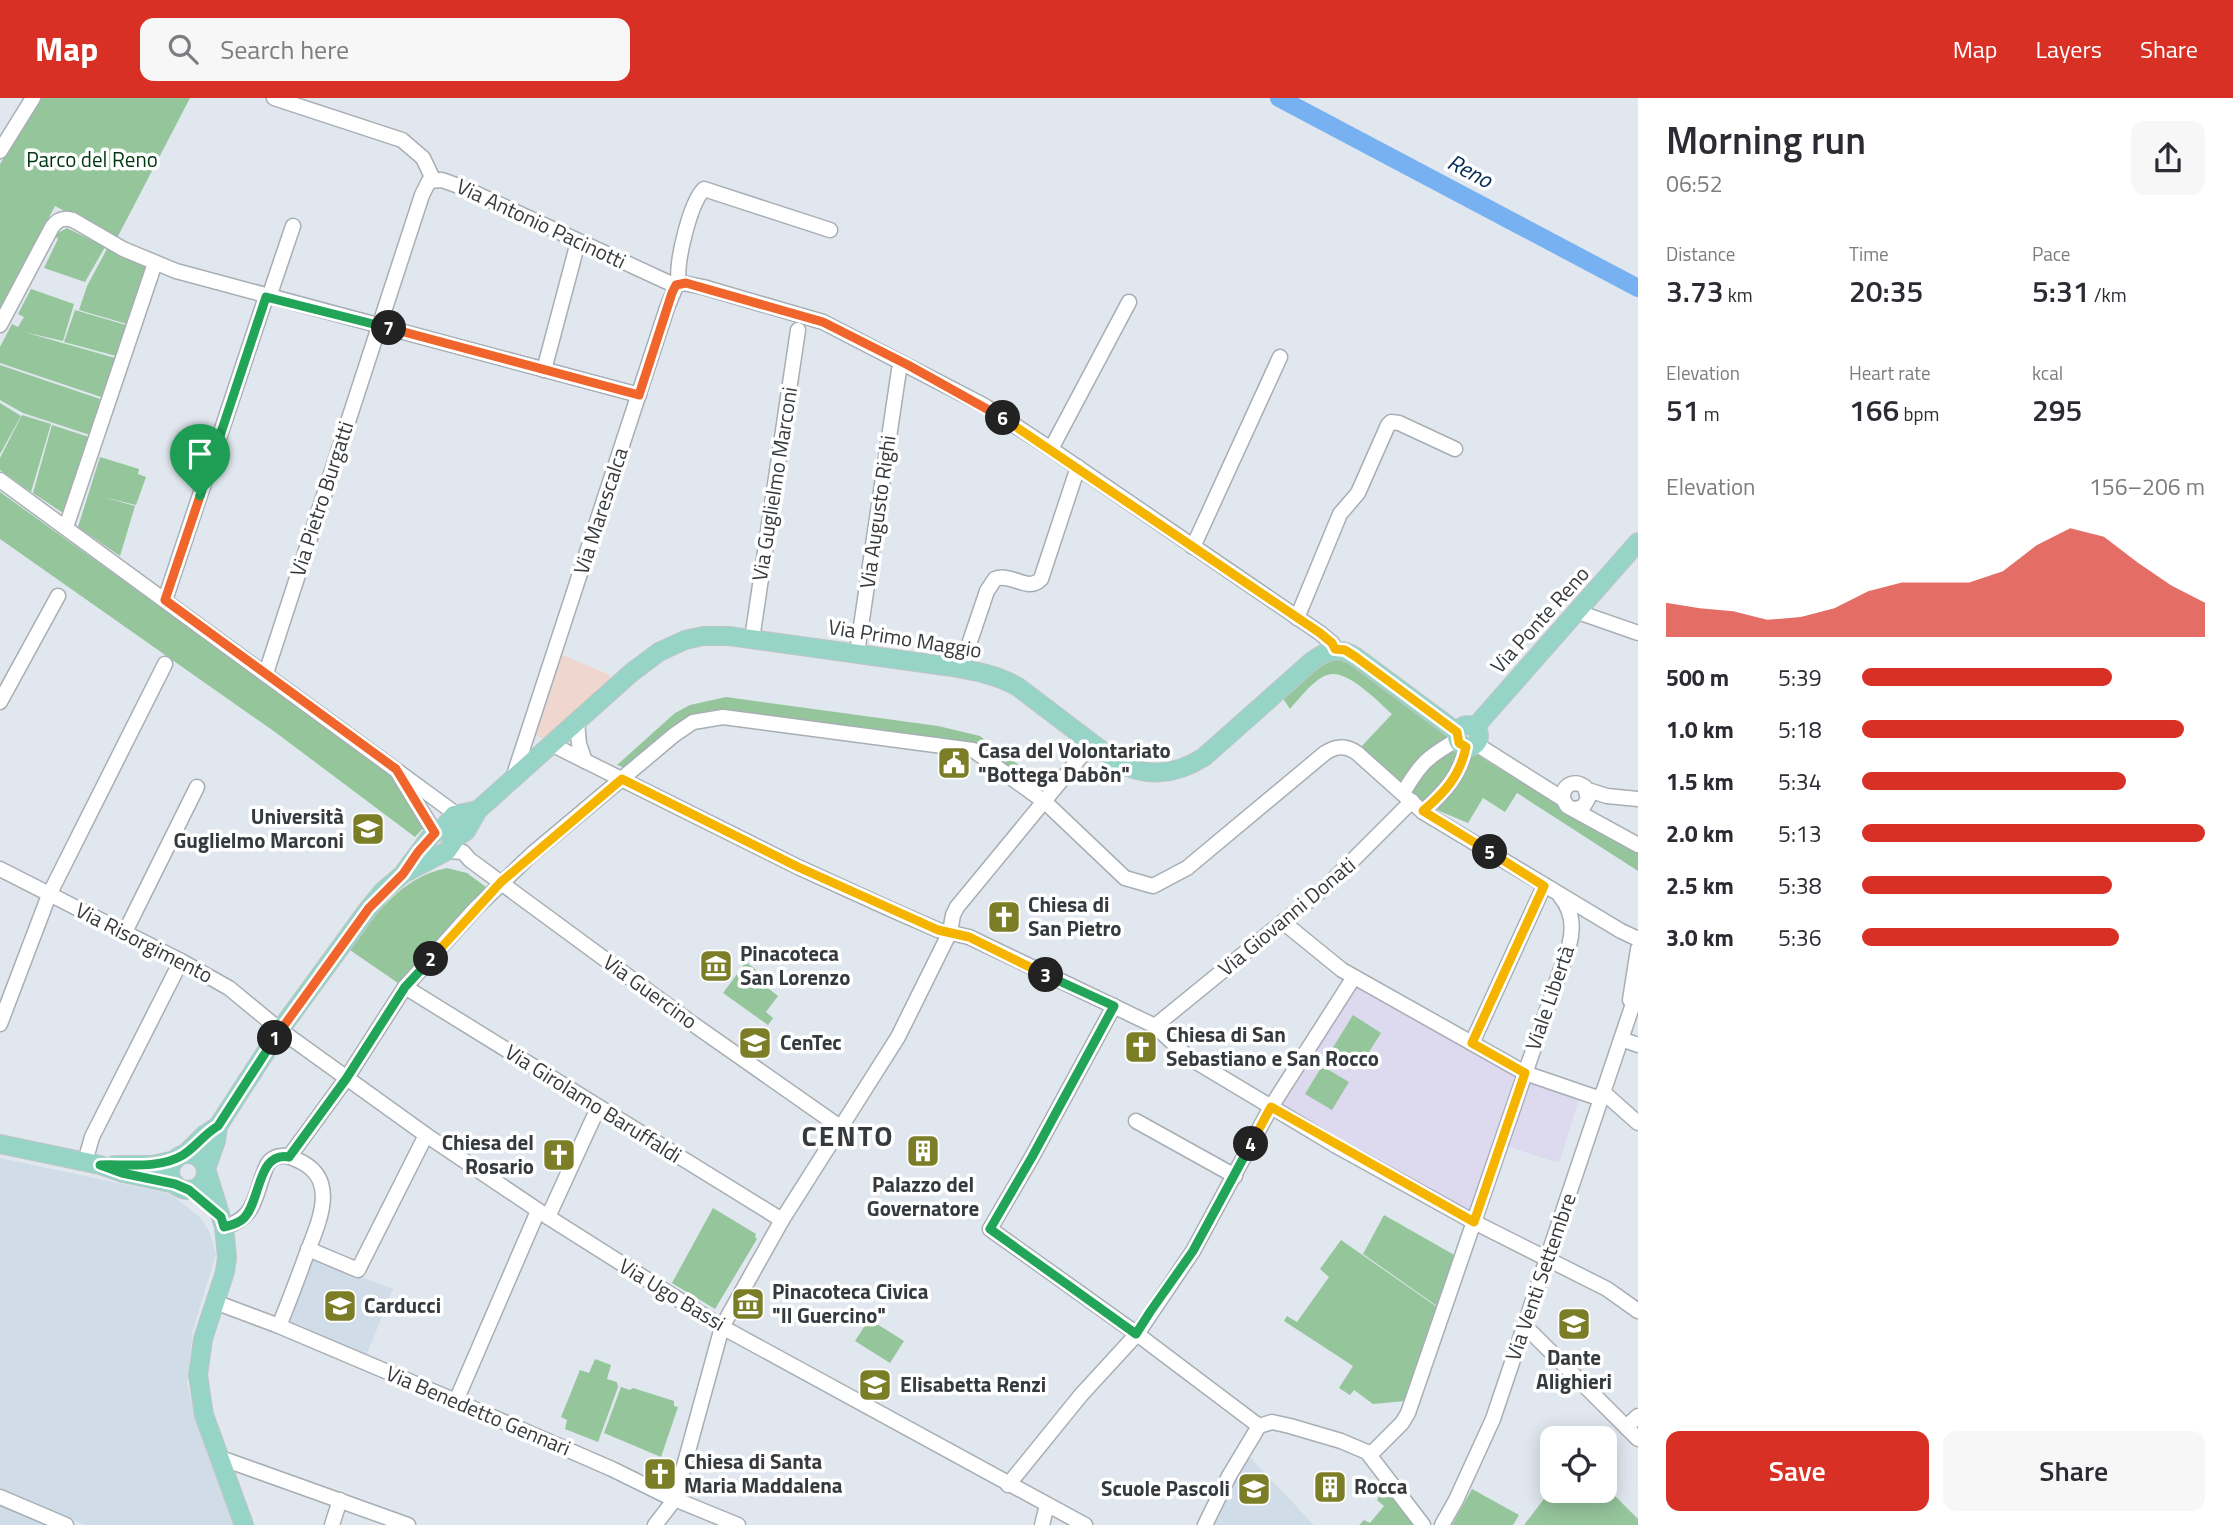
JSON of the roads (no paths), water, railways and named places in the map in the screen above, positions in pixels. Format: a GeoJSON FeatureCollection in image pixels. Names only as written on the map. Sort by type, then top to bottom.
{"type":"FeatureCollection","features":[{"type":"Feature","properties":{"kind":"main road","name":"Via Ponte Reno"},"geometry":{"type":"LineString","coordinates":[[1466,738],[1638,542]]}},
{"type":"Feature","properties":{"kind":"main road","name":"Via Primo Maggio"},"geometry":{"type":"LineString","coordinates":[[218,1126],[280,1030],[369,908],[403,874],[418,852],[443,846],[444,827],[466,818],[641,665],[677,643],[710,636],[751,639],[961,668],[1010,682],[1122,765],[1138,771],[1161,773],[1184,768],[1219,745],[1311,662],[1325,652],[1335,649]]}},
{"type":"Feature","properties":{"kind":"main road"},"geometry":{"type":"LineString","coordinates":[[1335,649],[1345,650],[1356,657],[1466,738]]}},
{"type":"Feature","properties":{"kind":"main road"},"geometry":{"type":"LineString","coordinates":[[0,1144],[93,1163],[122,1173],[182,1187],[202,1183],[216,1141],[218,1126]]}},
{"type":"Feature","properties":{"kind":"main road"},"geometry":{"type":"LineString","coordinates":[[218,1126],[204,1135],[171,1169],[182,1187],[223,1222]]}},
{"type":"Feature","properties":{"kind":"main road"},"geometry":{"type":"LineString","coordinates":[[93,1163],[153,1165],[180,1157],[196,1156],[206,1168],[223,1222],[228,1249],[203,1339],[198,1376],[202,1407],[244,1525]]}},
{"type":"Feature","properties":{"kind":"street"},"geometry":{"type":"LineString","coordinates":[[0,151],[33,98]]}},
{"type":"Feature","properties":{"kind":"street"},"geometry":{"type":"LineString","coordinates":[[274,98],[303,103],[402,140],[423,158],[433,179]]}},
{"type":"Feature","properties":{"kind":"street","name":"Via Antonio Pacinotti"},"geometry":{"type":"LineString","coordinates":[[379,325],[424,188],[433,179],[442,180],[678,285],[703,287],[823,322],[985,406],[1328,639],[1335,649]]}},
{"type":"Feature","properties":{"kind":"street","name":"Via Marescalca"},"geometry":{"type":"LineString","coordinates":[[513,778],[678,285],[678,266],[699,195],[704,189],[830,230]]}},
{"type":"Feature","properties":{"kind":"street"},"geometry":{"type":"LineString","coordinates":[[0,325],[52,227],[57,220],[69,219],[107,241],[155,263],[268,297],[639,395]]}},
{"type":"Feature","properties":{"kind":"street"},"geometry":{"type":"LineString","coordinates":[[165,600],[293,226]]}},
{"type":"Feature","properties":{"kind":"street"},"geometry":{"type":"LineString","coordinates":[[544,370],[578,242]]}},
{"type":"Feature","properties":{"kind":"street"},"geometry":{"type":"LineString","coordinates":[[66,527],[155,263]]}},
{"type":"Feature","properties":{"kind":"street"},"geometry":{"type":"LineString","coordinates":[[1051,449],[1129,302]]}},
{"type":"Feature","properties":{"kind":"street","name":"Via Pietro Burgatti"},"geometry":{"type":"LineString","coordinates":[[266,673],[379,325]]}},
{"type":"Feature","properties":{"kind":"street","name":"Via Guglielmo Marconi"},"geometry":{"type":"LineString","coordinates":[[751,639],[798,330]]}},
{"type":"Feature","properties":{"kind":"street"},"geometry":{"type":"LineString","coordinates":[[1193,547],[1280,358]]}},
{"type":"Feature","properties":{"kind":"street","name":"Via Augusto Righi"},"geometry":{"type":"LineString","coordinates":[[858,653],[899,370]]}},
{"type":"Feature","properties":{"kind":"street"},"geometry":{"type":"LineString","coordinates":[[1297,618],[1340,513],[1357,492],[1388,425],[1391,422],[1399,423],[1455,449]]}},
{"type":"Feature","properties":{"kind":"street"},"geometry":{"type":"LineString","coordinates":[[961,668],[987,591],[995,579],[1004,577],[1037,584],[1041,579],[1078,467]]}},
{"type":"Feature","properties":{"kind":"street"},"geometry":{"type":"LineString","coordinates":[[0,480],[466,818],[443,846]]}},
{"type":"Feature","properties":{"kind":"street"},"geometry":{"type":"LineString","coordinates":[[0,702],[58,596]]}},
{"type":"Feature","properties":{"kind":"street"},"geometry":{"type":"LineString","coordinates":[[1578,612],[1638,633]]}},
{"type":"Feature","properties":{"kind":"street"},"geometry":{"type":"LineString","coordinates":[[0,1024],[50,895],[164,664]]}},
{"type":"Feature","properties":{"kind":"street"},"geometry":{"type":"LineString","coordinates":[[289,1157],[346,1079],[405,987],[501,882],[674,735],[694,722],[723,717],[973,750],[1045,802],[1125,878],[1153,886],[1187,868],[1325,753],[1335,748],[1351,749],[1423,811],[1559,895],[1638,939]]}},
{"type":"Feature","properties":{"kind":"street"},"geometry":{"type":"LineString","coordinates":[[577,721],[579,744],[585,761]]}},
{"type":"Feature","properties":{"kind":"street"},"geometry":{"type":"LineString","coordinates":[[527,736],[585,761],[798,867],[890,909],[969,937],[1155,1026],[1188,1058],[1271,1107],[1474,1221],[1607,1289],[1638,1311]]}},
{"type":"Feature","properties":{"kind":"street"},"geometry":{"type":"LineString","coordinates":[[1423,811],[1449,787],[1459,771],[1466,738],[1541,785],[1564,793]]}},
{"type":"Feature","properties":{"kind":"street","name":"Via Giovanni Donati"},"geometry":{"type":"LineString","coordinates":[[1155,1026],[1344,872],[1408,797],[1418,768],[1435,751],[1466,738]]}},
{"type":"Feature","properties":{"kind":"street"},"geometry":{"type":"LineString","coordinates":[[654,1525],[675,1499],[722,1326],[782,1220],[898,1037],[950,932],[957,907],[1093,743]]}},
{"type":"Feature","properties":{"kind":"street","name":"Via Guercino"},"geometry":{"type":"LineString","coordinates":[[396,769],[443,846],[470,860],[840,1127]]}},
{"type":"Feature","properties":{"kind":"street"},"geometry":{"type":"LineString","coordinates":[[1564,793],[1577,783],[1584,801],[1602,824],[1638,845]]}},
{"type":"Feature","properties":{"kind":"street"},"geometry":{"type":"LineString","coordinates":[[125,932],[197,787]]}},
{"type":"Feature","properties":{"kind":"street"},"geometry":{"type":"LineString","coordinates":[[1564,793],[1567,806],[1607,796],[1638,799]]}},
{"type":"Feature","properties":{"kind":"street","name":"Via Risorgimento"},"geometry":{"type":"LineString","coordinates":[[0,869],[229,988],[280,1030]]}},
{"type":"Feature","properties":{"kind":"street"},"geometry":{"type":"LineString","coordinates":[[1472,1043],[1544,886]]}},
{"type":"Feature","properties":{"kind":"street","name":"Viale Libertà"},"geometry":{"type":"LineString","coordinates":[[1370,1455],[1405,1418],[1571,938],[1570,914],[1559,895]]}},
{"type":"Feature","properties":{"kind":"street"},"geometry":{"type":"LineString","coordinates":[[1283,922],[1320,954],[1354,977],[1525,1073],[1602,1096],[1638,1124]]}},
{"type":"Feature","properties":{"kind":"street"},"geometry":{"type":"LineString","coordinates":[[1621,931],[1638,931]]}},
{"type":"Feature","properties":{"kind":"street","name":"Via Venti Settembre"},"geometry":{"type":"LineString","coordinates":[[1627,1023],[1638,949]]}},
{"type":"Feature","properties":{"kind":"street"},"geometry":{"type":"LineString","coordinates":[[93,1163],[92,1137],[181,961]]}},
{"type":"Feature","properties":{"kind":"street"},"geometry":{"type":"LineString","coordinates":[[1008,1485],[1081,1395],[1136,1334],[1193,1251],[1271,1107],[1354,977]]}},
{"type":"Feature","properties":{"kind":"street","name":"Via Girolamo Baruffaldi"},"geometry":{"type":"LineString","coordinates":[[405,987],[782,1220]]}},
{"type":"Feature","properties":{"kind":"street","name":"Via Venti Settembre"},"geometry":{"type":"LineString","coordinates":[[1442,1525],[1493,1419],[1638,989]]}},
{"type":"Feature","properties":{"kind":"street"},"geometry":{"type":"LineString","coordinates":[[1114,1006],[990,1229],[1259,1426]]}},
{"type":"Feature","properties":{"kind":"street","name":"Via Ugo Bassi"},"geometry":{"type":"LineString","coordinates":[[280,1030],[426,1135],[543,1214],[722,1326],[1085,1525]]}},
{"type":"Feature","properties":{"kind":"street"},"geometry":{"type":"LineString","coordinates":[[1621,1039],[1638,1045]]}},
{"type":"Feature","properties":{"kind":"street"},"geometry":{"type":"LineString","coordinates":[[456,1401],[543,1214],[598,1108]]}},
{"type":"Feature","properties":{"kind":"street"},"geometry":{"type":"LineString","coordinates":[[1136,1121],[1235,1176]]}},
{"type":"Feature","properties":{"kind":"street"},"geometry":{"type":"LineString","coordinates":[[308,1249],[358,1270],[426,1135]]}},
{"type":"Feature","properties":{"kind":"street"},"geometry":{"type":"LineString","coordinates":[[223,1222],[239,1223],[250,1211],[269,1163],[281,1156],[312,1168],[322,1187],[322,1214],[279,1326]]}},
{"type":"Feature","properties":{"kind":"street"},"geometry":{"type":"LineString","coordinates":[[1394,1170],[1394,1173],[1474,1221]]}},
{"type":"Feature","properties":{"kind":"street","name":"Via Benedetto Gennari"},"geometry":{"type":"LineString","coordinates":[[215,1302],[279,1326],[456,1401],[738,1525]]}},
{"type":"Feature","properties":{"kind":"street"},"geometry":{"type":"LineString","coordinates":[[1525,1326],[1638,1439]]}},
{"type":"Feature","properties":{"kind":"street"},"geometry":{"type":"LineString","coordinates":[[1626,1427],[1638,1416]]}},
{"type":"Feature","properties":{"kind":"street"},"geometry":{"type":"LineString","coordinates":[[1205,1525],[1229,1476],[1259,1426],[1272,1422],[1341,1441],[1370,1455],[1423,1525]]}},
{"type":"Feature","properties":{"kind":"street"},"geometry":{"type":"LineString","coordinates":[[218,1457],[408,1525]]}},
{"type":"Feature","properties":{"kind":"street"},"geometry":{"type":"LineString","coordinates":[[0,1497],[66,1525]]}},
{"type":"Feature","properties":{"kind":"street"},"geometry":{"type":"LineString","coordinates":[[332,1525],[340,1500]]}},
{"type":"Feature","properties":{"kind":"street"},"geometry":{"type":"LineString","coordinates":[[1042,1525],[1047,1505]]}},
{"type":"Feature","properties":{"kind":"waterway","name":"Reno"},"geometry":{"type":"LineString","coordinates":[[1279,98],[1638,288]]}},
{"type":"Feature","properties":{"kind":"place","name":"Casa del Volontariato \"Bottega Dabòn\""},"geometry":{"type":"Point","coordinates":[954,763]}},
{"type":"Feature","properties":{"kind":"place","name":"Università Guglielmo Marconi"},"geometry":{"type":"Point","coordinates":[368,829]}},
{"type":"Feature","properties":{"kind":"place","name":"Chiesa di San Pietro"},"geometry":{"type":"Point","coordinates":[1004,917]}},
{"type":"Feature","properties":{"kind":"place","name":"Pinacoteca San Lorenzo"},"geometry":{"type":"Point","coordinates":[716,966]}},
{"type":"Feature","properties":{"kind":"place","name":"CenTec"},"geometry":{"type":"Point","coordinates":[755,1043]}},
{"type":"Feature","properties":{"kind":"place","name":"Chiesa di San Sebastiano e San Rocco"},"geometry":{"type":"Point","coordinates":[1141,1047]}},
{"type":"Feature","properties":{"kind":"place","name":"Palazzo del Governatore"},"geometry":{"type":"Point","coordinates":[923,1151]}},
{"type":"Feature","properties":{"kind":"place","name":"Chiesa del Rosario"},"geometry":{"type":"Point","coordinates":[559,1155]}},
{"type":"Feature","properties":{"kind":"place","name":"Pinacoteca Civica \"Il Guercino\""},"geometry":{"type":"Point","coordinates":[748,1304]}},
{"type":"Feature","properties":{"kind":"place","name":"Carducci"},"geometry":{"type":"Point","coordinates":[340,1306]}},
{"type":"Feature","properties":{"kind":"place","name":"Dante Alighieri"},"geometry":{"type":"Point","coordinates":[1574,1324]}},
{"type":"Feature","properties":{"kind":"place","name":"Elisabetta Renzi"},"geometry":{"type":"Point","coordinates":[875,1385]}},
{"type":"Feature","properties":{"kind":"place","name":"Chiesa di Santa Maria Maddalena"},"geometry":{"type":"Point","coordinates":[660,1474]}},
{"type":"Feature","properties":{"kind":"place","name":"Rocca"},"geometry":{"type":"Point","coordinates":[1330,1487]}},
{"type":"Feature","properties":{"kind":"place","name":"Scuole Pascoli"},"geometry":{"type":"Point","coordinates":[1254,1489]}},
{"type":"Feature","properties":{"kind":"district","name":"CENTO"},"geometry":{"type":"Point","coordinates":[848,1136]}},
{"type":"Feature","properties":{"kind":"park label","name":"Parco del Reno"},"geometry":{"type":"Point","coordinates":[92,160]}}]}
